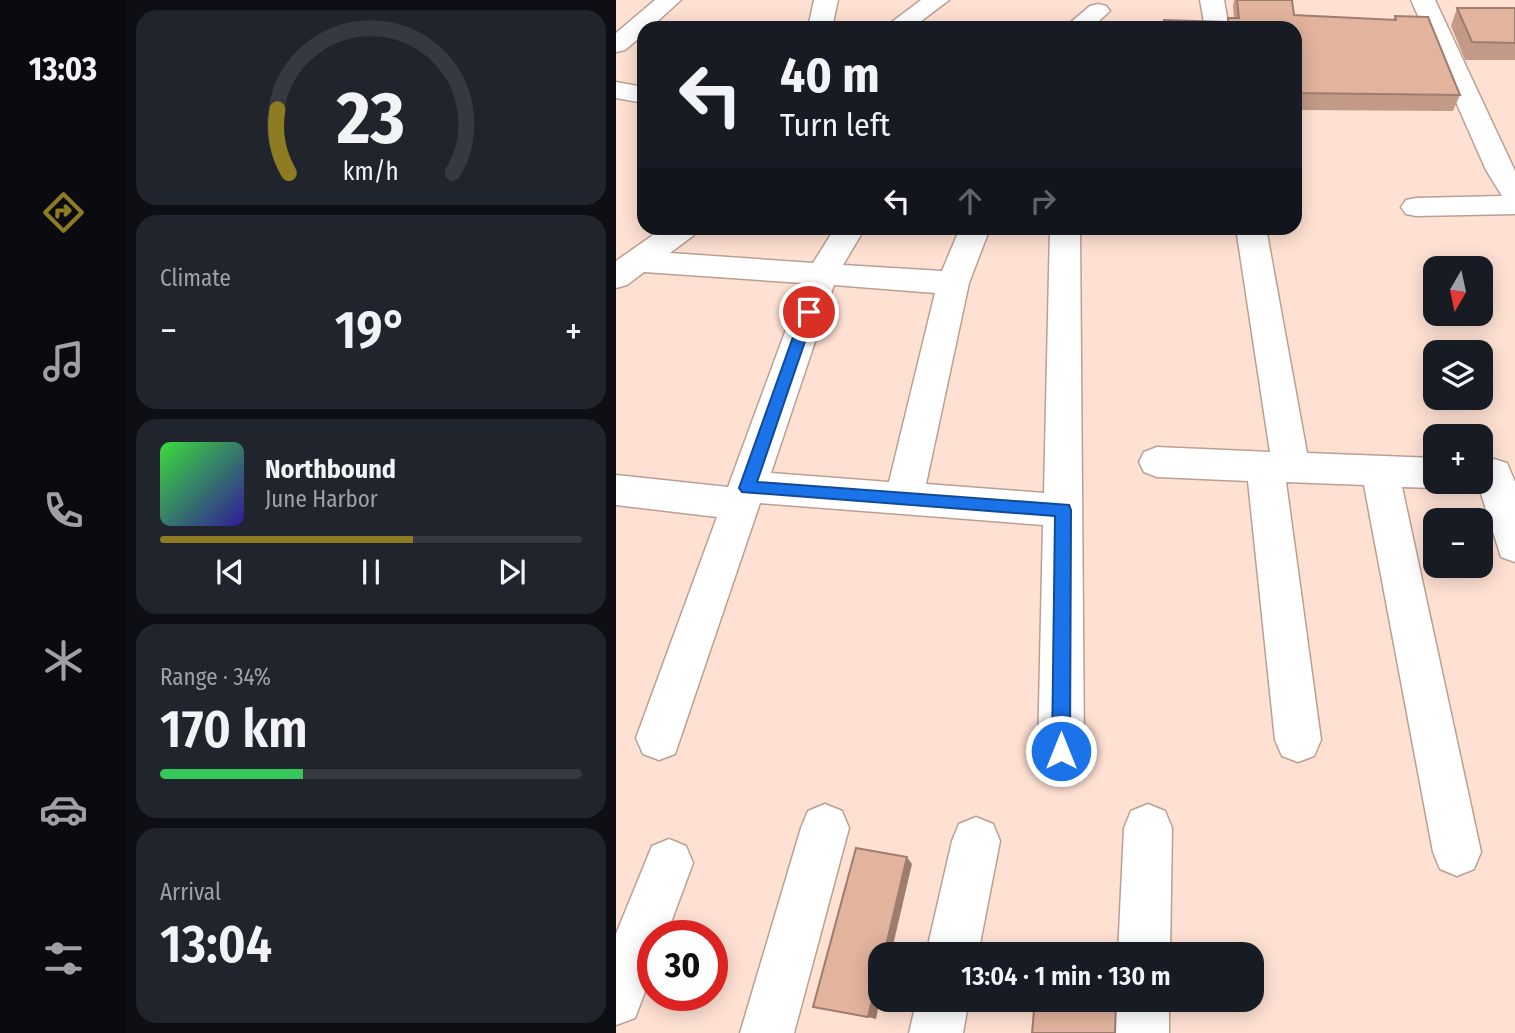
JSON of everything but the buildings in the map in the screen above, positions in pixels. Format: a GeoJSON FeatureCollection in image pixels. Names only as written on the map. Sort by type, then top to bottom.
{"type":"FeatureCollection","features":[{"type":"Feature","properties":{"kind":"street"},"geometry":{"type":"LineString","coordinates":[[644,21],[669,0]]}},
{"type":"Feature","properties":{"kind":"street"},"geometry":{"type":"LineString","coordinates":[[822,21],[826,0]]}},
{"type":"Feature","properties":{"kind":"street"},"geometry":{"type":"LineString","coordinates":[[906,21],[937,0]]}},
{"type":"Feature","properties":{"kind":"street"},"geometry":{"type":"LineString","coordinates":[[1212,0],[1216,21]]}},
{"type":"Feature","properties":{"kind":"street"},"geometry":{"type":"LineString","coordinates":[[1085,21],[1098,11]]}},
{"type":"Feature","properties":{"kind":"street"},"geometry":{"type":"LineString","coordinates":[[1436,11],[1510,177]]}},
{"type":"Feature","properties":{"kind":"street"},"geometry":{"type":"LineString","coordinates":[[616,45],[637,27]]}},
{"type":"Feature","properties":{"kind":"street"},"geometry":{"type":"LineString","coordinates":[[616,90],[637,94]]}},
{"type":"Feature","properties":{"kind":"street"},"geometry":{"type":"LineString","coordinates":[[1416,207],[1515,205]]}},
{"type":"Feature","properties":{"kind":"street"},"geometry":{"type":"LineString","coordinates":[[627,269],[673,235]]}},
{"type":"Feature","properties":{"kind":"street"},"geometry":{"type":"LineString","coordinates":[[659,738],[822,274],[846,235]]}},
{"type":"Feature","properties":{"kind":"street"},"geometry":{"type":"LineString","coordinates":[[904,499],[954,283],[972,235]]}},
{"type":"Feature","properties":{"kind":"street"},"geometry":{"type":"LineString","coordinates":[[1061,751],[1065,235]]}},
{"type":"Feature","properties":{"kind":"street"},"geometry":{"type":"LineString","coordinates":[[1252,235],[1278,466],[1298,740]]}},
{"type":"Feature","properties":{"kind":"street"},"geometry":{"type":"LineString","coordinates":[[627,269],[822,274],[954,283]]}},
{"type":"Feature","properties":{"kind":"street"},"geometry":{"type":"LineString","coordinates":[[1157,462],[1423,473]]}},
{"type":"Feature","properties":{"kind":"street"},"geometry":{"type":"LineString","coordinates":[[1380,471],[1457,852]]}},
{"type":"Feature","properties":{"kind":"street"},"geometry":{"type":"LineString","coordinates":[[1496,474],[1515,545]]}},
{"type":"Feature","properties":{"kind":"street"},"geometry":{"type":"LineString","coordinates":[[616,490],[904,499],[1063,510]]}},
{"type":"Feature","properties":{"kind":"street"},"geometry":{"type":"LineString","coordinates":[[767,1033],[825,828]]}},
{"type":"Feature","properties":{"kind":"street"},"geometry":{"type":"LineString","coordinates":[[1144,942],[1148,828]]}},
{"type":"Feature","properties":{"kind":"street"},"geometry":{"type":"LineString","coordinates":[[955,942],[976,841]]}},
{"type":"Feature","properties":{"kind":"street"},"geometry":{"type":"LineString","coordinates":[[616,999],[669,863]]}},
{"type":"Feature","properties":{"kind":"street"},"geometry":{"type":"LineString","coordinates":[[936,1033],[940,1012]]}},
{"type":"Feature","properties":{"kind":"street"},"geometry":{"type":"LineString","coordinates":[[1142,1033],[1143,1012]]}},
{"type":"Feature","properties":{"kind":"route"},"geometry":{"type":"LineString","coordinates":[[809,312],[747,488],[1063,510],[1061,751]]}}]}
